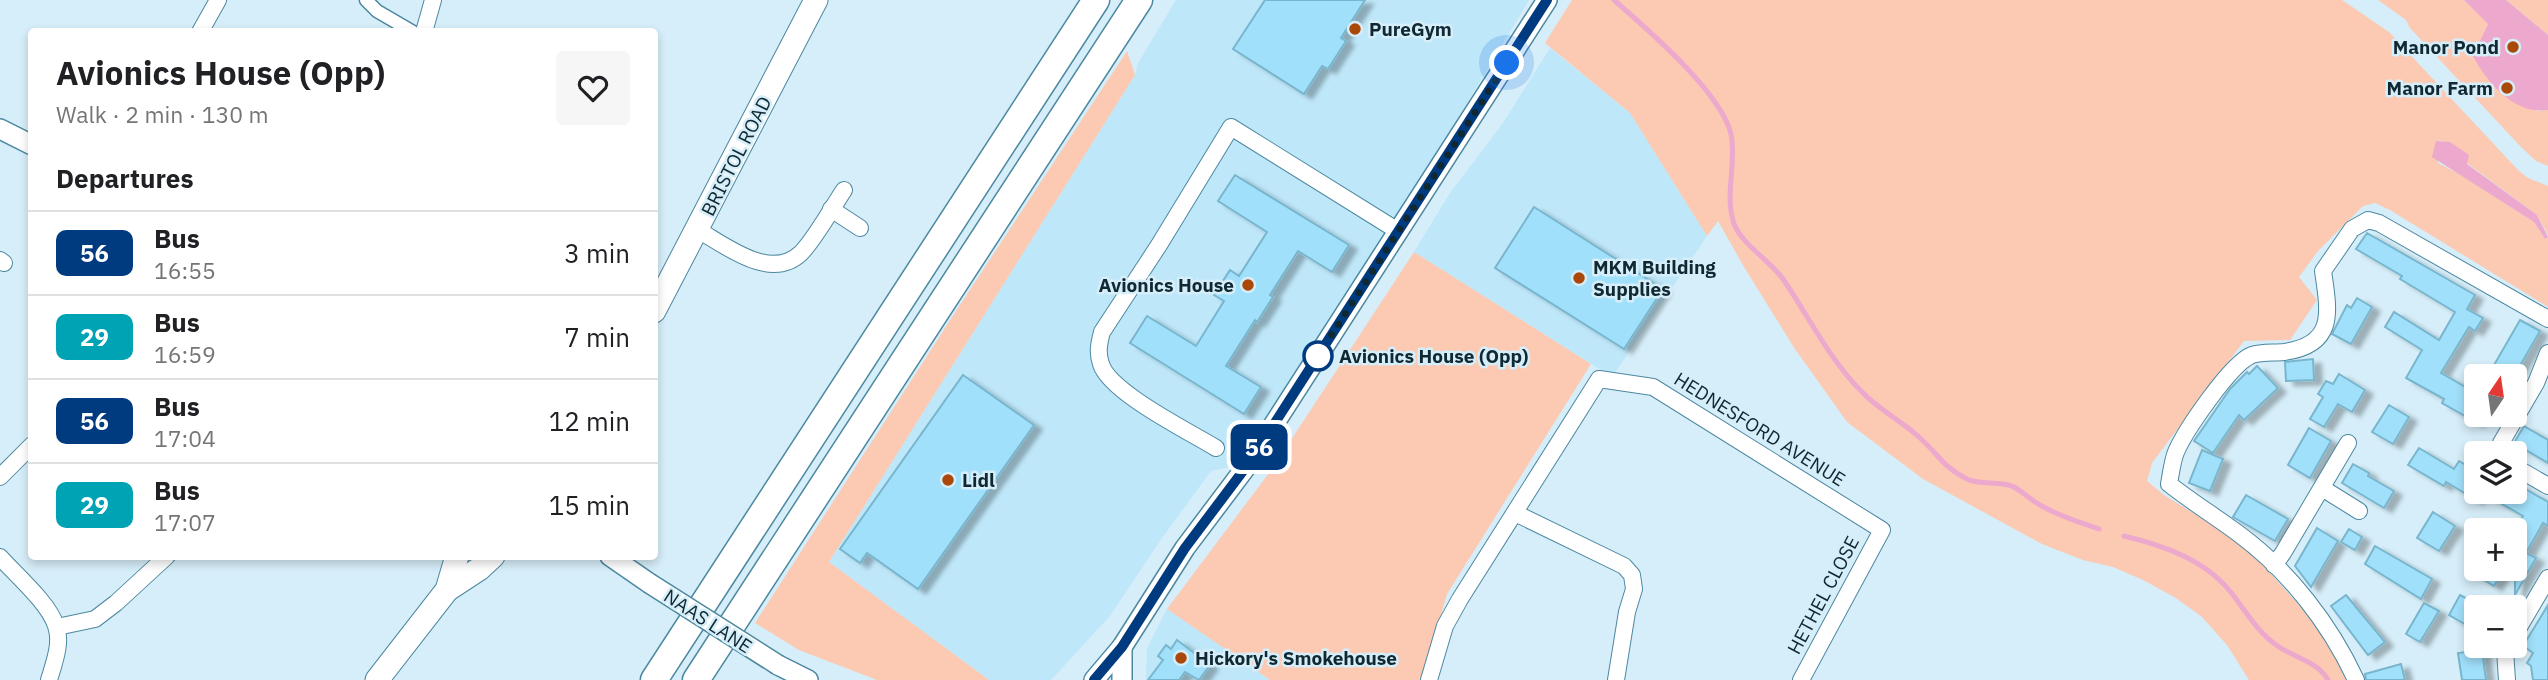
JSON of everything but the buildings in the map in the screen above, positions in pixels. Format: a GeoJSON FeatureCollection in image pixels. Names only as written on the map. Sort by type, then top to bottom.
{"type":"FeatureCollection","features":[{"type":"Feature","properties":{"kind":"highway"},"geometry":{"type":"LineString","coordinates":[[654,680],[1096,0]]}},
{"type":"Feature","properties":{"kind":"highway"},"geometry":{"type":"LineString","coordinates":[[696,680],[1139,0]]}},
{"type":"Feature","properties":{"kind":"main road","name":"BRISTOL ROAD"},"geometry":{"type":"LineString","coordinates":[[658,304],[816,0]]}},
{"type":"Feature","properties":{"kind":"main road"},"geometry":{"type":"LineString","coordinates":[[447,590],[456,560]]}},
{"type":"Feature","properties":{"kind":"main road"},"geometry":{"type":"LineString","coordinates":[[377,680],[447,590],[489,560]]}},
{"type":"Feature","properties":{"kind":"street"},"geometry":{"type":"LineString","coordinates":[[202,28],[218,0]]}},
{"type":"Feature","properties":{"kind":"street"},"geometry":{"type":"LineString","coordinates":[[366,0],[406,28]]}},
{"type":"Feature","properties":{"kind":"street"},"geometry":{"type":"LineString","coordinates":[[425,28],[433,0]]}},
{"type":"Feature","properties":{"kind":"street"},"geometry":{"type":"LineString","coordinates":[[1094,680],[1122,647],[1185,548],[1249,463],[1547,0]]}},
{"type":"Feature","properties":{"kind":"street"},"geometry":{"type":"LineString","coordinates":[[1216,448],[1141,403],[1108,379],[1101,365],[1098,348],[1102,331],[1159,245],[1231,127],[1398,231]]}},
{"type":"Feature","properties":{"kind":"street"},"geometry":{"type":"LineString","coordinates":[[0,129],[28,143]]}},
{"type":"Feature","properties":{"kind":"street"},"geometry":{"type":"LineString","coordinates":[[698,230],[741,254],[765,263],[778,265],[789,262],[802,253],[844,190]]}},
{"type":"Feature","properties":{"kind":"street"},"geometry":{"type":"LineString","coordinates":[[831,209],[860,228]]}},
{"type":"Feature","properties":{"kind":"street"},"geometry":{"type":"LineString","coordinates":[[2356,680],[2339,645],[2295,586],[2241,535],[2169,484],[2175,455],[2182,439],[2235,365],[2252,355],[2287,352],[2312,345],[2317,340],[2329,316],[2323,271],[2352,229],[2368,220],[2379,223],[2548,319]]}},
{"type":"Feature","properties":{"kind":"street"},"geometry":{"type":"LineString","coordinates":[[2502,441],[2536,383],[2548,353]]}},
{"type":"Feature","properties":{"kind":"street","name":"HEDNESFORD AVENUE"},"geometry":{"type":"LineString","coordinates":[[1429,680],[1445,626],[1599,379],[1653,387],[1882,530]]}},
{"type":"Feature","properties":{"kind":"street"},"geometry":{"type":"LineString","coordinates":[[2274,565],[2348,443]]}},
{"type":"Feature","properties":{"kind":"street"},"geometry":{"type":"LineString","coordinates":[[0,477],[28,449]]}},
{"type":"Feature","properties":{"kind":"street"},"geometry":{"type":"LineString","coordinates":[[2527,474],[2548,486]]}},
{"type":"Feature","properties":{"kind":"street"},"geometry":{"type":"LineString","coordinates":[[2322,488],[2359,511]]}},
{"type":"Feature","properties":{"kind":"street"},"geometry":{"type":"LineString","coordinates":[[1515,513],[1624,566],[1632,575],[1634,589],[1627,612],[1616,680]]}},
{"type":"Feature","properties":{"kind":"street","name":"HETHEL CLOSE"},"geometry":{"type":"LineString","coordinates":[[1801,680],[1882,530]]}},
{"type":"Feature","properties":{"kind":"street"},"geometry":{"type":"LineString","coordinates":[[0,557],[49,612],[57,627],[57,654],[49,680]]}},
{"type":"Feature","properties":{"kind":"street"},"geometry":{"type":"LineString","coordinates":[[57,627],[95,619],[163,560]]}},
{"type":"Feature","properties":{"kind":"street","name":"NAAS LANE"},"geometry":{"type":"LineString","coordinates":[[616,560],[778,665],[808,680]]}},
{"type":"Feature","properties":{"kind":"street"},"geometry":{"type":"LineString","coordinates":[[2527,614],[2548,578]]}},
{"type":"Feature","properties":{"kind":"street"},"geometry":{"type":"LineString","coordinates":[[1122,647],[1122,680]]}},
{"type":"Feature","properties":{"kind":"street"},"geometry":{"type":"LineString","coordinates":[[2506,658],[2507,680]]}},
{"type":"Feature","properties":{"kind":"shaded area"},"geometry":{"type":"Polygon","coordinates":[[[1176,0],[1529,0],[1398,218],[1258,432],[1230,467],[1211,471],[1110,616],[1051,680],[989,680],[829,562],[1135,75],[1138,63],[1176,0]]]}},
{"type":"Feature","properties":{"kind":"shaded area"},"geometry":{"type":"Polygon","coordinates":[[[1572,0],[2342,0],[2389,32],[2519,171],[2548,186],[2548,235],[2537,215],[2467,163],[2450,142],[2436,141],[2438,163],[2534,222],[2545,239],[2548,237],[2548,307],[2390,210],[2375,203],[2363,206],[2318,251],[2299,277],[2317,300],[2290,340],[2244,341],[2152,463],[2147,481],[2253,554],[2324,633],[2346,680],[2249,680],[2227,645],[2202,617],[2176,598],[2113,567],[2083,560],[2042,544],[1923,479],[1847,422],[1795,349],[1718,221],[1707,236],[1630,113],[1545,43],[1572,0]]]}},
{"type":"Feature","properties":{"kind":"shaded area","name":"Manor Farm"},"geometry":{"type":"Polygon","coordinates":[[[2378,0],[2464,0],[2488,23],[2482,38],[2536,111],[2548,110],[2548,166],[2536,161],[2521,147],[2410,28],[2406,20],[2378,0]]]}},
{"type":"Feature","properties":{"kind":"shaded area","name":"Manor Pond"},"geometry":{"type":"Polygon","coordinates":[[[2464,0],[2506,0],[2548,35],[2548,110],[2536,110],[2513,102],[2486,77],[2473,56],[2488,24],[2464,0]]]}},
{"type":"Feature","properties":{"kind":"shaded area"},"geometry":{"type":"Polygon","coordinates":[[[2506,0],[2548,0],[2548,35],[2506,0]]]}},
{"type":"Feature","properties":{"kind":"shaded area"},"geometry":{"type":"Polygon","coordinates":[[[1550,48],[1630,113],[1707,236],[1612,377],[1414,252],[1450,193],[1503,123],[1550,48]]]}},
{"type":"Feature","properties":{"kind":"shaded area"},"geometry":{"type":"Polygon","coordinates":[[[1127,51],[1135,75],[829,562],[989,680],[877,680],[799,650],[755,623],[1127,51]]]}},
{"type":"Feature","properties":{"kind":"shaded area"},"geometry":{"type":"Polygon","coordinates":[[[2436,141],[2450,142],[2469,155],[2467,164],[2537,215],[2548,237],[2545,239],[2534,222],[2432,157],[2436,141]]]}},
{"type":"Feature","properties":{"kind":"shaded area"},"geometry":{"type":"Polygon","coordinates":[[[1414,252],[1591,364],[1447,594],[1422,680],[1270,680],[1167,609],[1272,469],[1414,252]]]}},
{"type":"Feature","properties":{"kind":"shaded area"},"geometry":{"type":"Polygon","coordinates":[[[1167,609],[1270,680],[1146,680],[1147,648],[1167,609]]]}},
{"type":"Feature","properties":{"kind":"waterway"},"geometry":{"type":"LineString","coordinates":[[1614,0],[1681,62],[1713,99],[1731,134],[1733,157],[1730,202],[1734,224],[1743,238],[1783,279],[1829,352],[1850,379],[1883,410],[1913,432],[1947,465],[1967,479],[2014,487],[2047,509],[2099,529]]}},
{"type":"Feature","properties":{"kind":"waterway"},"geometry":{"type":"LineString","coordinates":[[2124,536],[2167,549],[2207,570],[2229,590],[2271,641],[2319,669],[2328,680]]}},
{"type":"Feature","properties":{"kind":"bus line","name":"56"},"geometry":{"type":"LineString","coordinates":[[1094,680],[1122,647],[1185,548],[1249,463],[1547,0]]}},
{"type":"Feature","properties":{"kind":"place","name":"PureGym"},"geometry":{"type":"Point","coordinates":[1355,29]}},
{"type":"Feature","properties":{"kind":"place","name":"Manor Pond"},"geometry":{"type":"Point","coordinates":[2513,47]}},
{"type":"Feature","properties":{"kind":"place","name":"Manor Farm"},"geometry":{"type":"Point","coordinates":[2507,88]}},
{"type":"Feature","properties":{"kind":"place","name":"MKM Building Supplies"},"geometry":{"type":"Point","coordinates":[1579,278]}},
{"type":"Feature","properties":{"kind":"place","name":"Avionics House"},"geometry":{"type":"Point","coordinates":[1248,285]}},
{"type":"Feature","properties":{"kind":"place","name":"Avionics House (Opp)"},"geometry":{"type":"Point","coordinates":[1318,356]}},
{"type":"Feature","properties":{"kind":"place","name":"Lidl"},"geometry":{"type":"Point","coordinates":[948,480]}},
{"type":"Feature","properties":{"kind":"place","name":"Hickory's Smokehouse"},"geometry":{"type":"Point","coordinates":[1181,658]}},
{"type":"Feature","properties":{"kind":"route"},"geometry":{"type":"LineString","coordinates":[[1318,356],[1507,63]]}}]}
